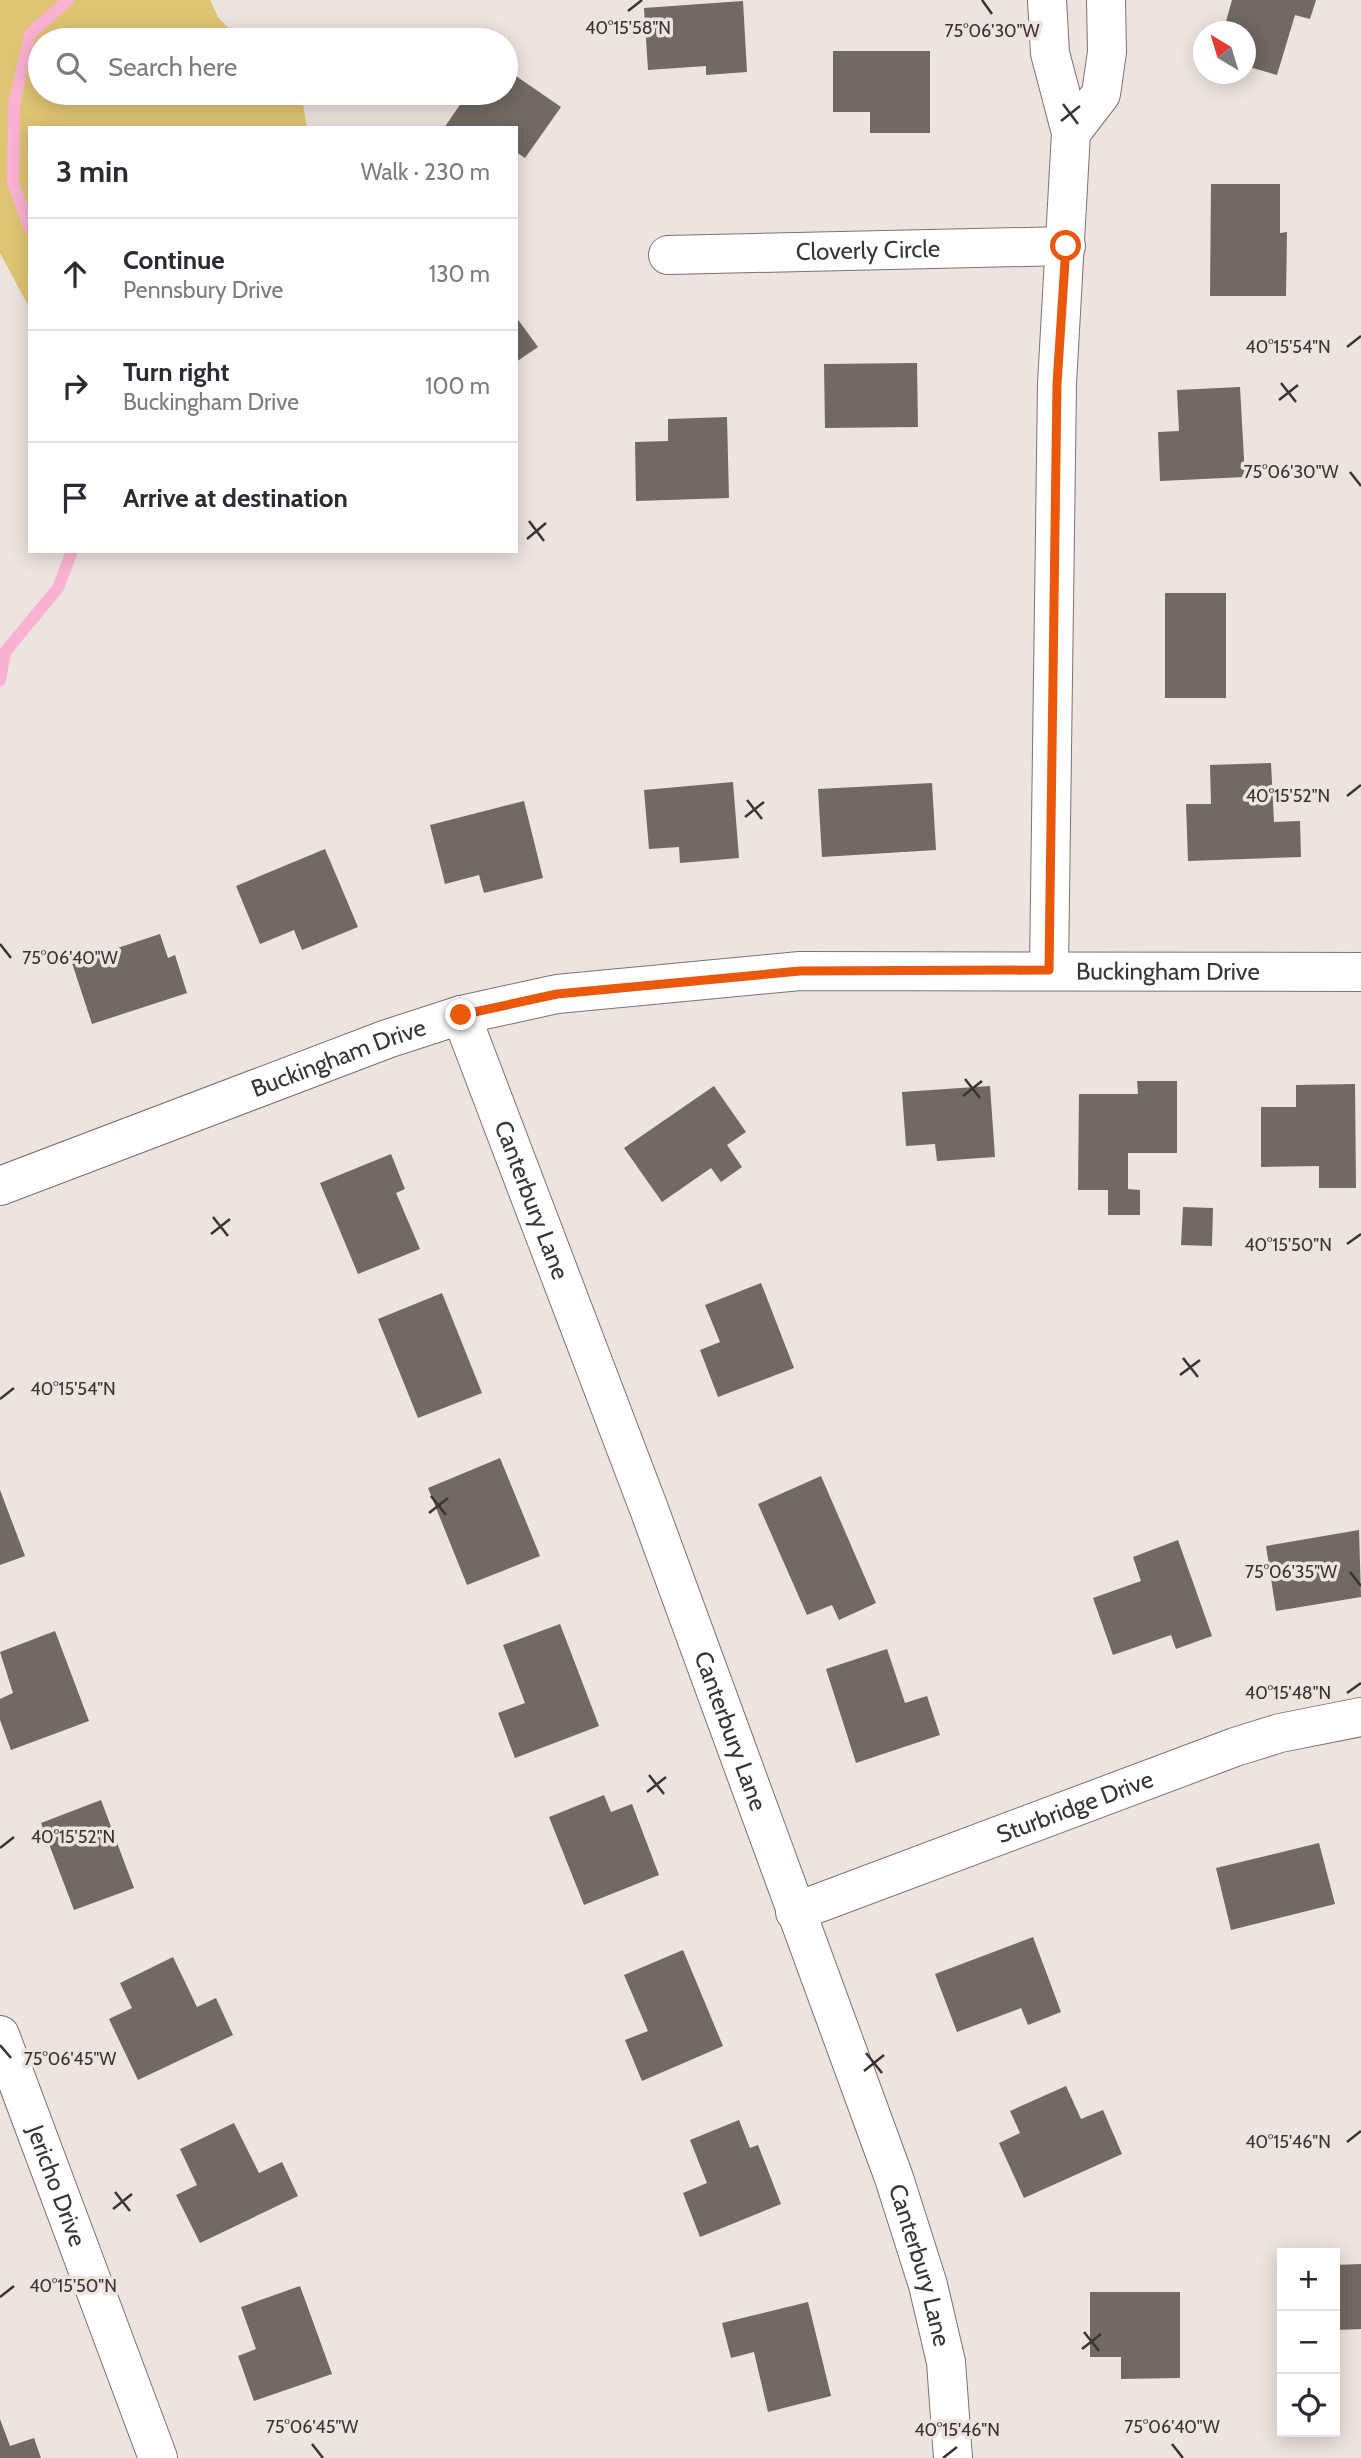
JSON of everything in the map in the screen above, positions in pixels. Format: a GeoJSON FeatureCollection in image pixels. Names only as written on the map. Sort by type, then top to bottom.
{"type":"FeatureCollection","features":[{"type":"Feature","properties":{"kind":"street"},"geometry":{"type":"LineString","coordinates":[[1047,0],[1050,53],[1071,133],[1057,384],[1053,529],[1049,970]]}},
{"type":"Feature","properties":{"kind":"street"},"geometry":{"type":"LineString","coordinates":[[1071,133],[1101,94],[1107,52],[1106,0]]}},
{"type":"Feature","properties":{"kind":"street","name":"Cloverly Circle"},"geometry":{"type":"LineString","coordinates":[[668,255],[1066,246]]}},
{"type":"Feature","properties":{"kind":"street","name":"Buckingham Drive"},"geometry":{"type":"LineString","coordinates":[[0,1186],[387,1039],[461,1015],[557,994],[800,971],[1361,972]]}},
{"type":"Feature","properties":{"kind":"street","name":"Canterbury Lane"},"geometry":{"type":"LineString","coordinates":[[461,1015],[649,1509],[794,1912],[894,2178],[928,2286],[946,2362],[953,2458]]}},
{"type":"Feature","properties":{"kind":"street","name":"Sturbridge Drive"},"geometry":{"type":"LineString","coordinates":[[794,1912],[1235,1747],[1280,1733],[1361,1717]]}},
{"type":"Feature","properties":{"kind":"street","name":"Jericho Drive"},"geometry":{"type":"LineString","coordinates":[[0,2035],[7,2075],[158,2458]]}},
{"type":"Feature","properties":{"kind":"shaded area"},"geometry":{"type":"Polygon","coordinates":[[[0,0],[210,0],[218,17],[228,28],[28,28],[28,105],[303,105],[307,126],[28,126],[28,305],[0,253],[0,0]]]}},
{"type":"Feature","properties":{"kind":"building"},"geometry":{"type":"Polygon","coordinates":[[[1232,0],[1316,0],[1310,19],[1295,15],[1277,75],[1256,69],[1256,21],[1226,21],[1232,0]]]}},
{"type":"Feature","properties":{"kind":"building"},"geometry":{"type":"Polygon","coordinates":[[[743,1],[747,72],[706,75],[706,66],[648,70],[644,8],[743,1]]]}},
{"type":"Feature","properties":{"kind":"building"},"geometry":{"type":"Polygon","coordinates":[[[833,51],[930,51],[930,133],[870,133],[870,112],[833,112],[833,51]]]}},
{"type":"Feature","properties":{"kind":"building"},"geometry":{"type":"Polygon","coordinates":[[[518,77],[561,107],[525,158],[518,153],[518,126],[445,126],[460,105],[518,105],[518,77]]]}},
{"type":"Feature","properties":{"kind":"building"},"geometry":{"type":"Polygon","coordinates":[[[1211,184],[1280,184],[1280,233],[1287,232],[1286,296],[1210,296],[1211,184]]]}},
{"type":"Feature","properties":{"kind":"building"},"geometry":{"type":"Polygon","coordinates":[[[518,320],[538,347],[518,361],[518,320]]]}},
{"type":"Feature","properties":{"kind":"building"},"geometry":{"type":"Polygon","coordinates":[[[917,363],[918,427],[825,428],[824,364],[917,363]]]}},
{"type":"Feature","properties":{"kind":"building"},"geometry":{"type":"Polygon","coordinates":[[[1240,387],[1245,477],[1160,481],[1158,432],[1179,431],[1177,390],[1240,387]]]}},
{"type":"Feature","properties":{"kind":"building"},"geometry":{"type":"Polygon","coordinates":[[[727,417],[729,498],[636,501],[635,442],[668,441],[668,419],[727,417]]]}},
{"type":"Feature","properties":{"kind":"building"},"geometry":{"type":"Polygon","coordinates":[[[1165,593],[1226,593],[1226,698],[1165,698],[1165,593]]]}},
{"type":"Feature","properties":{"kind":"building"},"geometry":{"type":"Polygon","coordinates":[[[1271,763],[1274,822],[1300,821],[1301,857],[1188,861],[1186,804],[1211,804],[1210,765],[1271,763]]]}},
{"type":"Feature","properties":{"kind":"building"},"geometry":{"type":"Polygon","coordinates":[[[733,782],[739,858],[680,863],[679,847],[649,849],[644,790],[733,782]]]}},
{"type":"Feature","properties":{"kind":"building"},"geometry":{"type":"Polygon","coordinates":[[[932,783],[936,850],[822,857],[818,789],[932,783]]]}},
{"type":"Feature","properties":{"kind":"building"},"geometry":{"type":"Polygon","coordinates":[[[524,801],[543,878],[484,893],[479,875],[445,884],[430,825],[524,801]]]}},
{"type":"Feature","properties":{"kind":"building"},"geometry":{"type":"Polygon","coordinates":[[[325,849],[358,927],[302,950],[294,930],[260,944],[236,886],[325,849]]]}},
{"type":"Feature","properties":{"kind":"building"},"geometry":{"type":"Polygon","coordinates":[[[160,934],[168,958],[175,955],[187,993],[92,1024],[72,963],[160,934]]]}},
{"type":"Feature","properties":{"kind":"building"},"geometry":{"type":"Polygon","coordinates":[[[1137,1081],[1177,1081],[1177,1153],[1128,1153],[1128,1189],[1140,1190],[1140,1215],[1108,1215],[1108,1190],[1078,1190],[1079,1094],[1138,1094],[1137,1081]]]}},
{"type":"Feature","properties":{"kind":"building"},"geometry":{"type":"Polygon","coordinates":[[[1355,1084],[1356,1188],[1319,1188],[1319,1166],[1261,1167],[1261,1107],[1296,1107],[1296,1085],[1355,1084]]]}},
{"type":"Feature","properties":{"kind":"building"},"geometry":{"type":"Polygon","coordinates":[[[714,1086],[746,1132],[727,1145],[742,1167],[721,1182],[711,1168],[662,1202],[624,1148],[714,1086]]]}},
{"type":"Feature","properties":{"kind":"building"},"geometry":{"type":"Polygon","coordinates":[[[990,1086],[995,1157],[937,1161],[935,1144],[906,1146],[902,1092],[990,1086]]]}},
{"type":"Feature","properties":{"kind":"building"},"geometry":{"type":"Polygon","coordinates":[[[391,1154],[405,1189],[396,1193],[420,1249],[358,1274],[320,1183],[391,1154]]]}},
{"type":"Feature","properties":{"kind":"building"},"geometry":{"type":"Polygon","coordinates":[[[1183,1207],[1213,1208],[1212,1246],[1181,1245],[1183,1207]]]}},
{"type":"Feature","properties":{"kind":"building"},"geometry":{"type":"Polygon","coordinates":[[[761,1283],[794,1368],[718,1397],[700,1350],[720,1342],[705,1305],[761,1283]]]}},
{"type":"Feature","properties":{"kind":"building"},"geometry":{"type":"Polygon","coordinates":[[[442,1293],[482,1393],[418,1418],[378,1319],[442,1293]]]}},
{"type":"Feature","properties":{"kind":"building"},"geometry":{"type":"Polygon","coordinates":[[[500,1458],[540,1556],[467,1585],[428,1488],[500,1458]]]}},
{"type":"Feature","properties":{"kind":"building"},"geometry":{"type":"Polygon","coordinates":[[[821,1476],[876,1603],[839,1620],[832,1605],[807,1615],[758,1504],[821,1476]]]}},
{"type":"Feature","properties":{"kind":"building"},"geometry":{"type":"Polygon","coordinates":[[[0,1490],[25,1556],[0,1565],[0,1490]]]}},
{"type":"Feature","properties":{"kind":"building"},"geometry":{"type":"Polygon","coordinates":[[[1359,1530],[1361,1597],[1276,1611],[1266,1546],[1359,1530]]]}},
{"type":"Feature","properties":{"kind":"building"},"geometry":{"type":"Polygon","coordinates":[[[1178,1540],[1212,1636],[1176,1649],[1171,1635],[1113,1655],[1093,1598],[1141,1581],[1133,1557],[1178,1540]]]}},
{"type":"Feature","properties":{"kind":"building"},"geometry":{"type":"Polygon","coordinates":[[[560,1624],[599,1726],[515,1758],[498,1713],[525,1703],[503,1645],[560,1624]]]}},
{"type":"Feature","properties":{"kind":"building"},"geometry":{"type":"Polygon","coordinates":[[[55,1631],[89,1721],[11,1750],[0,1720],[0,1699],[13,1693],[0,1652],[55,1631]]]}},
{"type":"Feature","properties":{"kind":"building"},"geometry":{"type":"Polygon","coordinates":[[[887,1649],[905,1703],[927,1696],[940,1735],[856,1763],[826,1669],[887,1649]]]}},
{"type":"Feature","properties":{"kind":"building"},"geometry":{"type":"Polygon","coordinates":[[[604,1795],[611,1812],[632,1804],[659,1875],[584,1905],[549,1817],[604,1795]]]}},
{"type":"Feature","properties":{"kind":"building"},"geometry":{"type":"Polygon","coordinates":[[[101,1800],[134,1888],[74,1910],[41,1823],[101,1800]]]}},
{"type":"Feature","properties":{"kind":"building"},"geometry":{"type":"Polygon","coordinates":[[[1319,1843],[1335,1904],[1231,1930],[1216,1868],[1319,1843]]]}},
{"type":"Feature","properties":{"kind":"building"},"geometry":{"type":"Polygon","coordinates":[[[1033,1937],[1061,2012],[1028,2025],[1021,2008],[957,2032],[935,1974],[1033,1937]]]}},
{"type":"Feature","properties":{"kind":"building"},"geometry":{"type":"Polygon","coordinates":[[[683,1950],[723,2046],[642,2081],[625,2040],[648,2031],[624,1975],[683,1950]]]}},
{"type":"Feature","properties":{"kind":"building"},"geometry":{"type":"Polygon","coordinates":[[[173,1957],[197,2007],[216,1998],[233,2035],[138,2080],[109,2019],[132,2008],[120,1983],[173,1957]]]}},
{"type":"Feature","properties":{"kind":"building"},"geometry":{"type":"Polygon","coordinates":[[[1066,2086],[1081,2119],[1103,2110],[1122,2154],[1024,2198],[999,2143],[1020,2133],[1010,2111],[1066,2086]]]}},
{"type":"Feature","properties":{"kind":"building"},"geometry":{"type":"Polygon","coordinates":[[[739,2120],[750,2148],[758,2145],[781,2204],[700,2237],[683,2193],[707,2183],[690,2140],[739,2120]]]}},
{"type":"Feature","properties":{"kind":"building"},"geometry":{"type":"Polygon","coordinates":[[[234,2123],[259,2173],[282,2162],[298,2196],[200,2243],[176,2195],[197,2185],[180,2149],[234,2123]]]}},
{"type":"Feature","properties":{"kind":"building"},"geometry":{"type":"Polygon","coordinates":[[[1361,2264],[1361,2329],[1340,2330],[1340,2265],[1361,2264]]]}},
{"type":"Feature","properties":{"kind":"building"},"geometry":{"type":"Polygon","coordinates":[[[300,2286],[332,2374],[254,2401],[238,2356],[256,2349],[241,2307],[300,2286]]]}},
{"type":"Feature","properties":{"kind":"building"},"geometry":{"type":"Polygon","coordinates":[[[1090,2292],[1180,2292],[1180,2378],[1121,2379],[1121,2357],[1090,2357],[1090,2292]]]}},
{"type":"Feature","properties":{"kind":"building"},"geometry":{"type":"Polygon","coordinates":[[[808,2302],[831,2396],[768,2412],[754,2352],[731,2358],[722,2323],[808,2302]]]}},
{"type":"Feature","properties":{"kind":"building"},"geometry":{"type":"Polygon","coordinates":[[[0,2419],[10,2446],[34,2438],[41,2458],[0,2458],[0,2419]]]}},
{"type":"Feature","properties":{"kind":"waterway"},"geometry":{"type":"LineString","coordinates":[[37,28],[68,0]]}},
{"type":"Feature","properties":{"kind":"waterway"},"geometry":{"type":"LineString","coordinates":[[28,43],[14,105],[13,183],[28,224]]}},
{"type":"Feature","properties":{"kind":"waterway"},"geometry":{"type":"LineString","coordinates":[[0,680],[5,652],[58,588],[71,553]]}},
{"type":"Feature","properties":{"kind":"route"},"geometry":{"type":"LineString","coordinates":[[461,1015],[557,994],[800,971],[1049,970],[1052,595],[1057,384],[1066,246]]}}]}
